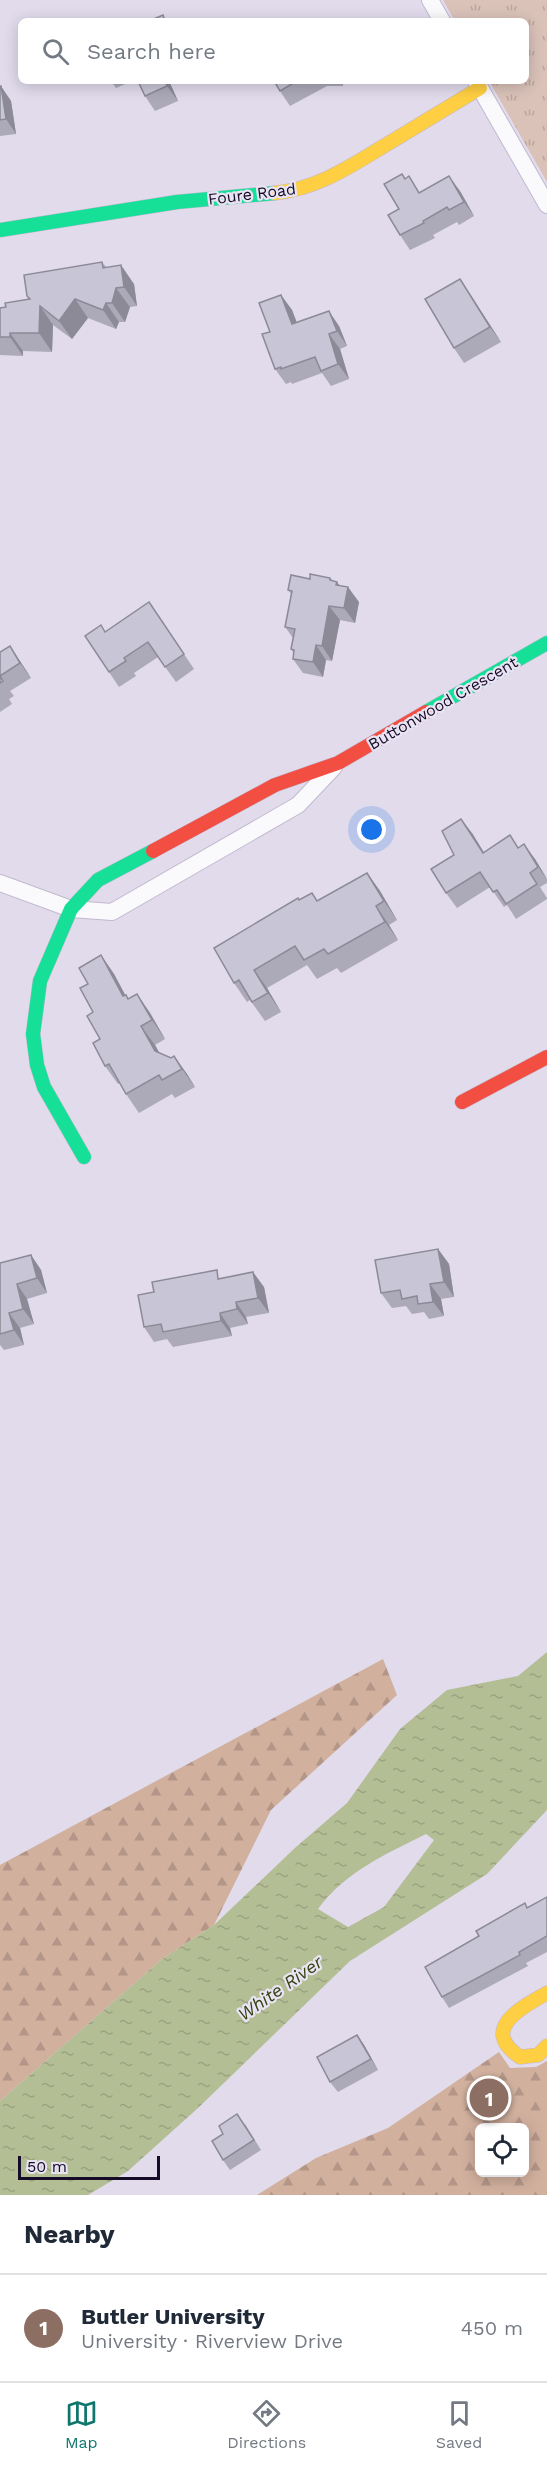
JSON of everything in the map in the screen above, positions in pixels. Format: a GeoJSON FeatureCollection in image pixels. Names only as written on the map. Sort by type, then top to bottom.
{"type":"FeatureCollection","features":[{"type":"Feature","properties":{"kind":"street"},"geometry":{"type":"LineString","coordinates":[[430,0],[440,18]]}},
{"type":"Feature","properties":{"kind":"street"},"geometry":{"type":"LineString","coordinates":[[478,84],[547,205]]}},
{"type":"Feature","properties":{"kind":"street","name":"Foure Road"},"geometry":{"type":"LineString","coordinates":[[0,230],[177,202],[293,191],[313,185],[339,173],[478,84]]}},
{"type":"Feature","properties":{"kind":"street","name":"Buttonwood Crescent"},"geometry":{"type":"LineString","coordinates":[[70,909],[98,880],[275,785],[338,763],[547,643]]}},
{"type":"Feature","properties":{"kind":"street"},"geometry":{"type":"LineString","coordinates":[[0,883],[70,909],[112,912],[298,805],[338,763]]}},
{"type":"Feature","properties":{"kind":"street"},"geometry":{"type":"LineString","coordinates":[[70,909],[40,981],[33,1034],[37,1065],[44,1087],[84,1157]]}},
{"type":"Feature","properties":{"kind":"street"},"geometry":{"type":"LineString","coordinates":[[462,1102],[547,1057]]}},
{"type":"Feature","properties":{"kind":"street"},"geometry":{"type":"LineString","coordinates":[[547,1993],[510,2018],[505,2035],[509,2049],[520,2057],[538,2055],[547,2046]]}},
{"type":"Feature","properties":{"kind":"green space"},"geometry":{"type":"Polygon","coordinates":[[[443,0],[547,0],[547,182],[491,84],[529,84],[529,18],[453,18],[443,0]]]}},
{"type":"Feature","properties":{"kind":"green space"},"geometry":{"type":"Polygon","coordinates":[[[383,1659],[397,1695],[271,1810],[214,1925],[162,1959],[0,2101],[0,1865],[383,1659]]]}},
{"type":"Feature","properties":{"kind":"green space"},"geometry":{"type":"Polygon","coordinates":[[[499,2052],[510,2068],[536,2067],[547,2061],[547,2195],[257,2195],[316,2158],[388,2128],[499,2052]]]}},
{"type":"Feature","properties":{"kind":"water","name":"White River"},"geometry":{"type":"Polygon","coordinates":[[[547,1652],[547,1810],[487,1874],[350,1961],[198,2108],[128,2171],[88,2195],[0,2195],[0,2101],[162,1959],[214,1925],[296,1847],[347,1803],[400,1729],[447,1690],[518,1676],[547,1652]],[[426,1834],[367,1865],[341,1884],[318,1909],[348,1927],[384,1907],[434,1840],[426,1834]]]}},
{"type":"Feature","properties":{"kind":"building"},"geometry":{"type":"Polygon","coordinates":[[[139,84],[166,84],[167,86],[145,96],[139,84]]]}},
{"type":"Feature","properties":{"kind":"building"},"geometry":{"type":"Polygon","coordinates":[[[276,84],[292,84],[280,91],[276,84]]]}},
{"type":"Feature","properties":{"kind":"building"},"geometry":{"type":"Polygon","coordinates":[[[0,86],[6,119],[0,120],[0,86]]]}},
{"type":"Feature","properties":{"kind":"building"},"geometry":{"type":"Polygon","coordinates":[[[402,174],[405,179],[409,176],[419,193],[449,176],[464,202],[449,210],[447,207],[423,221],[424,223],[400,235],[388,215],[399,209],[384,184],[402,174]]]}},
{"type":"Feature","properties":{"kind":"building"},"geometry":{"type":"Polygon","coordinates":[[[102,262],[103,268],[121,265],[124,287],[116,288],[112,303],[106,303],[103,310],[75,299],[59,321],[40,306],[39,333],[10,333],[10,337],[0,337],[0,308],[6,307],[5,303],[30,299],[27,296],[24,275],[102,262]]]}},
{"type":"Feature","properties":{"kind":"building"},"geometry":{"type":"Polygon","coordinates":[[[460,279],[490,327],[454,348],[425,299],[460,279]]]}},
{"type":"Feature","properties":{"kind":"building"},"geometry":{"type":"Polygon","coordinates":[[[281,295],[292,324],[329,311],[337,331],[329,334],[338,364],[321,371],[315,357],[275,369],[262,334],[270,332],[259,303],[281,295]]]}},
{"type":"Feature","properties":{"kind":"building"},"geometry":{"type":"Polygon","coordinates":[[[310,574],[330,578],[337,582],[336,585],[348,587],[344,608],[329,606],[322,646],[316,645],[313,662],[293,659],[294,650],[291,649],[295,629],[285,627],[292,591],[288,590],[291,575],[310,579],[310,574]]]}},
{"type":"Feature","properties":{"kind":"building"},"geometry":{"type":"Polygon","coordinates":[[[149,602],[184,654],[165,667],[148,642],[124,658],[126,661],[109,672],[85,636],[101,625],[105,632],[149,602]]]}},
{"type":"Feature","properties":{"kind":"building"},"geometry":{"type":"Polygon","coordinates":[[[10,646],[20,663],[0,676],[0,652],[10,646]]]}},
{"type":"Feature","properties":{"kind":"building"},"geometry":{"type":"Polygon","coordinates":[[[461,819],[483,853],[510,835],[518,848],[524,844],[538,867],[530,873],[537,884],[506,904],[497,890],[493,892],[480,872],[446,893],[431,869],[454,855],[442,831],[461,819]]]}},
{"type":"Feature","properties":{"kind":"building"},"geometry":{"type":"Polygon","coordinates":[[[367,873],[384,901],[376,906],[385,922],[328,954],[324,949],[304,960],[295,946],[254,970],[268,993],[252,1002],[239,980],[234,983],[214,948],[298,898],[299,900],[312,893],[317,901],[367,873]]]}},
{"type":"Feature","properties":{"kind":"building"},"geometry":{"type":"Polygon","coordinates":[[[101,955],[123,996],[126,995],[128,999],[137,994],[152,1020],[141,1026],[155,1051],[171,1058],[174,1056],[182,1069],[162,1080],[159,1075],[126,1094],[109,1064],[105,1066],[93,1043],[100,1039],[87,1016],[93,1012],[80,988],[88,984],[79,968],[101,955]]]}},
{"type":"Feature","properties":{"kind":"building"},"geometry":{"type":"Polygon","coordinates":[[[438,1249],[444,1282],[430,1284],[433,1302],[418,1304],[417,1296],[402,1299],[400,1290],[381,1293],[375,1260],[438,1249]]]}},
{"type":"Feature","properties":{"kind":"building"},"geometry":{"type":"Polygon","coordinates":[[[31,1255],[37,1278],[17,1284],[23,1309],[9,1313],[14,1330],[0,1334],[0,1263],[31,1255]]]}},
{"type":"Feature","properties":{"kind":"building"},"geometry":{"type":"Polygon","coordinates":[[[217,1270],[218,1279],[253,1272],[258,1298],[236,1302],[237,1309],[220,1313],[221,1321],[163,1332],[161,1324],[144,1327],[138,1295],[154,1292],[152,1282],[217,1270]]]}},
{"type":"Feature","properties":{"kind":"building"},"geometry":{"type":"Polygon","coordinates":[[[547,1897],[547,1936],[519,1952],[520,1955],[442,1997],[425,1967],[479,1936],[476,1931],[525,1903],[527,1908],[547,1897]]]}},
{"type":"Feature","properties":{"kind":"building"},"geometry":{"type":"Polygon","coordinates":[[[357,2035],[371,2059],[330,2082],[317,2057],[357,2035]]]}},
{"type":"Feature","properties":{"kind":"building"},"geometry":{"type":"Polygon","coordinates":[[[237,2114],[254,2140],[223,2160],[212,2141],[223,2134],[219,2126],[237,2114]]]}},
{"type":"Feature","properties":{"kind":"traffic: fast"},"geometry":{"type":"LineString","coordinates":[[0,230],[177,202],[275,193]]}},
{"type":"Feature","properties":{"kind":"traffic: fast"},"geometry":{"type":"LineString","coordinates":[[426,712],[547,643]]}},
{"type":"Feature","properties":{"kind":"traffic: fast"},"geometry":{"type":"LineString","coordinates":[[84,1157],[44,1087],[37,1065],[33,1034],[40,981],[71,909],[98,880],[153,851]]}},
{"type":"Feature","properties":{"kind":"traffic: slow"},"geometry":{"type":"LineString","coordinates":[[275,193],[306,187],[334,175],[480,88]]}},
{"type":"Feature","properties":{"kind":"traffic: slow"},"geometry":{"type":"LineString","coordinates":[[547,1993],[509,2019],[504,2028],[503,2037],[508,2047],[520,2057],[538,2055],[547,2046]]}},
{"type":"Feature","properties":{"kind":"traffic: jam"},"geometry":{"type":"LineString","coordinates":[[153,851],[275,785],[338,763],[426,712]]}},
{"type":"Feature","properties":{"kind":"traffic: jam"},"geometry":{"type":"LineString","coordinates":[[462,1102],[547,1057]]}},
{"type":"Feature","properties":{"kind":"place","name":"Butler University"},"geometry":{"type":"Point","coordinates":[489,2098]}}]}
